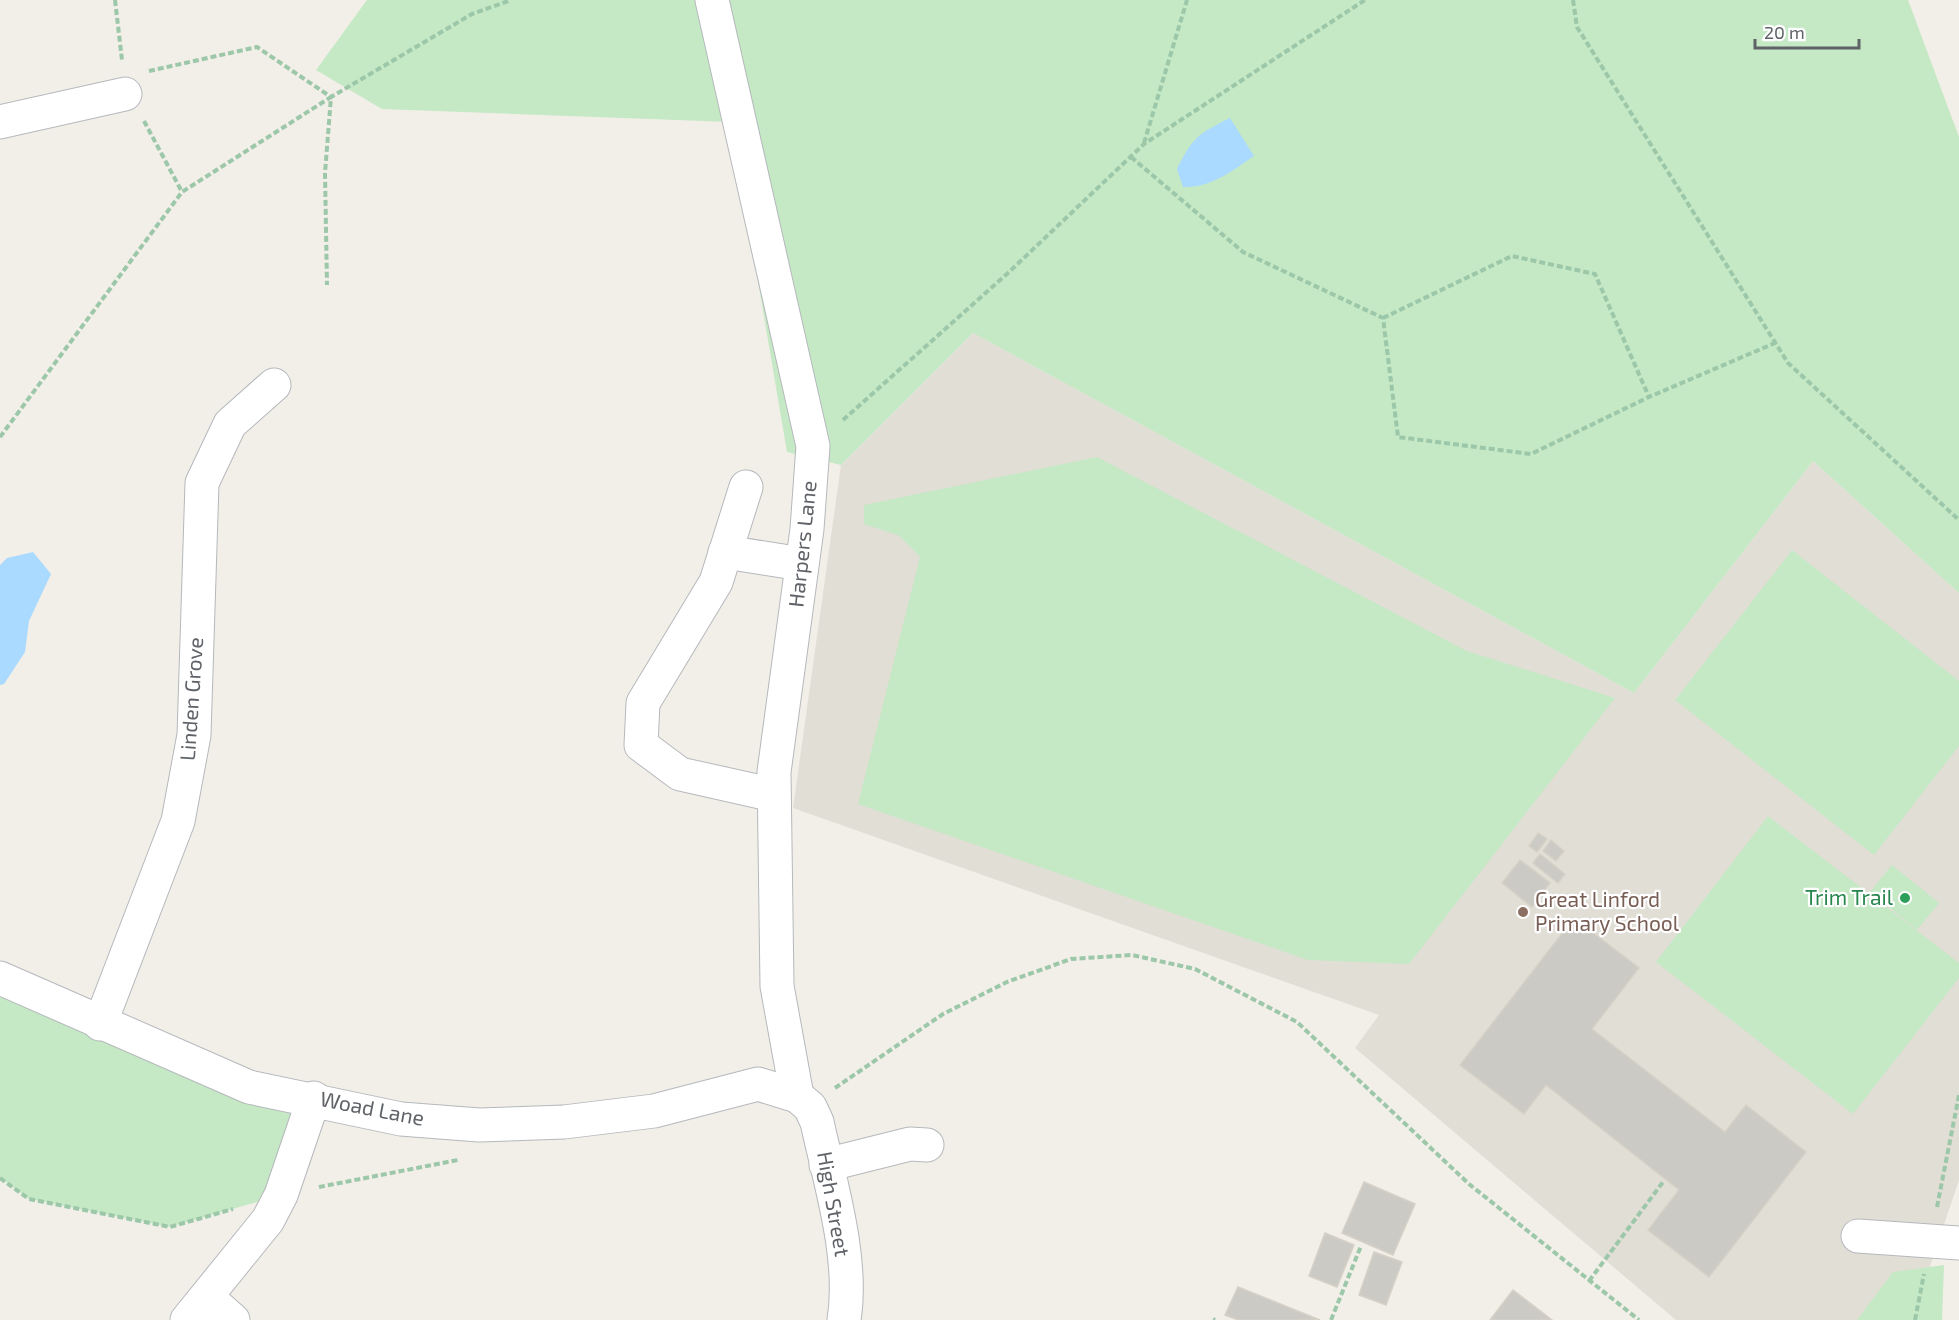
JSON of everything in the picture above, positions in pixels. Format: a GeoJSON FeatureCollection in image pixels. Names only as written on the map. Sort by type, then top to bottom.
{"type":"FeatureCollection","features":[{"type":"Feature","properties":{"kind":"street","name":"Harpers Lane"},"geometry":{"type":"LineString","coordinates":[[712,0],[813,446],[802,564],[774,772],[777,986],[797,1096]]}},
{"type":"Feature","properties":{"kind":"street"},"geometry":{"type":"LineString","coordinates":[[0,122],[135,83]]}},
{"type":"Feature","properties":{"kind":"street","name":"Linden Grove"},"geometry":{"type":"LineString","coordinates":[[100,1024],[178,821],[194,735],[202,483],[230,424],[274,385]]}},
{"type":"Feature","properties":{"kind":"street"},"geometry":{"type":"LineString","coordinates":[[746,487],[716,582],[643,703],[641,745],[680,774],[774,795]]}},
{"type":"Feature","properties":{"kind":"street"},"geometry":{"type":"LineString","coordinates":[[725,552],[802,564]]}},
{"type":"Feature","properties":{"kind":"street","name":"Woad Lane"},"geometry":{"type":"LineString","coordinates":[[0,978],[100,1024],[249,1087],[314,1098],[401,1119],[479,1125],[564,1122],[654,1112],[758,1084],[797,1096]]}},
{"type":"Feature","properties":{"kind":"street","name":"High Street"},"geometry":{"type":"LineString","coordinates":[[797,1096],[810,1107],[817,1122],[843,1252],[847,1302],[844,1320]]}},
{"type":"Feature","properties":{"kind":"street"},"geometry":{"type":"LineString","coordinates":[[233,1320],[197,1309],[268,1220],[281,1195],[314,1098]]}},
{"type":"Feature","properties":{"kind":"street"},"geometry":{"type":"LineString","coordinates":[[826,1165],[910,1143],[927,1145]]}},
{"type":"Feature","properties":{"kind":"street"},"geometry":{"type":"LineString","coordinates":[[1858,1236],[1959,1243]]}},
{"type":"Feature","properties":{"kind":"path"},"geometry":{"type":"LineString","coordinates":[[0,437],[182,192],[331,97],[472,14],[511,0]]}},
{"type":"Feature","properties":{"kind":"path"},"geometry":{"type":"LineString","coordinates":[[1144,144],[1187,0]]}},
{"type":"Feature","properties":{"kind":"path"},"geometry":{"type":"LineString","coordinates":[[813,446],[1008,273],[1144,144],[1365,0]]}},
{"type":"Feature","properties":{"kind":"path"},"geometry":{"type":"LineString","coordinates":[[1573,0],[1577,27],[1788,363],[1959,520]]}},
{"type":"Feature","properties":{"kind":"path"},"geometry":{"type":"LineString","coordinates":[[135,83],[257,47],[331,97]]}},
{"type":"Feature","properties":{"kind":"path"},"geometry":{"type":"LineString","coordinates":[[327,285],[325,173],[331,97]]}},
{"type":"Feature","properties":{"kind":"path"},"geometry":{"type":"LineString","coordinates":[[1131,157],[1243,252],[1383,318]]}},
{"type":"Feature","properties":{"kind":"path"},"geometry":{"type":"LineString","coordinates":[[1383,318],[1512,256],[1595,274],[1649,397]]}},
{"type":"Feature","properties":{"kind":"path"},"geometry":{"type":"LineString","coordinates":[[1383,318],[1398,437],[1531,454],[1649,397],[1775,343]]}},
{"type":"Feature","properties":{"kind":"path"},"geometry":{"type":"LineString","coordinates":[[1589,1281],[1664,1182]]}},
{"type":"Feature","properties":{"kind":"path"},"geometry":{"type":"LineString","coordinates":[[1331,1320],[1361,1246]]}},
{"type":"Feature","properties":{"kind":"shaded area","name":"Great Linford Primary School"},"geometry":{"type":"Polygon","coordinates":[[[973,333],[1634,693],[1813,461],[1959,593],[1959,1180],[1912,1320],[1676,1320],[1355,1048],[1379,1015],[793,808],[841,465],[973,333]]]}},
{"type":"Feature","properties":{"kind":"green space"},"geometry":{"type":"Polygon","coordinates":[[[367,0],[1908,0],[1959,137],[1959,593],[1813,461],[1634,693],[973,333],[841,465],[787,452],[731,122],[382,109],[316,70],[367,0]]]}},
{"type":"Feature","properties":{"kind":"green space"},"geometry":{"type":"Polygon","coordinates":[[[1097,457],[1467,651],[1615,698],[1409,964],[1308,960],[858,804],[920,557],[898,535],[864,524],[864,505],[1097,457]]]}},
{"type":"Feature","properties":{"kind":"green space"},"geometry":{"type":"Polygon","coordinates":[[[1792,550],[1959,681],[1959,746],[1874,855],[1675,700],[1792,550]]]}},
{"type":"Feature","properties":{"kind":"green space"},"geometry":{"type":"Polygon","coordinates":[[[1768,816],[1959,963],[1959,978],[1853,1114],[1656,962],[1768,816]]]}},
{"type":"Feature","properties":{"kind":"green space","name":"Trim Trail"},"geometry":{"type":"Polygon","coordinates":[[[1892,865],[1939,903],[1917,930],[1870,892],[1892,865]]]}},
{"type":"Feature","properties":{"kind":"green space"},"geometry":{"type":"Polygon","coordinates":[[[0,978],[314,1098],[281,1195],[170,1227],[29,1199],[0,1178],[0,978]]]}},
{"type":"Feature","properties":{"kind":"green space"},"geometry":{"type":"Polygon","coordinates":[[[1944,1265],[1942,1320],[1857,1320],[1893,1272],[1944,1265]]]}},
{"type":"Feature","properties":{"kind":"water"},"geometry":{"type":"Polygon","coordinates":[[[1230,118],[1254,156],[1212,182],[1183,187],[1177,169],[1192,143],[1210,128],[1230,118]]]}},
{"type":"Feature","properties":{"kind":"water"},"geometry":{"type":"Polygon","coordinates":[[[33,552],[51,574],[29,621],[25,652],[4,684],[0,685],[0,565],[7,558],[33,552]]]}},
{"type":"Feature","properties":{"kind":"building"},"geometry":{"type":"Polygon","coordinates":[[[1538,833],[1547,839],[1537,852],[1529,846],[1538,833]]]}},
{"type":"Feature","properties":{"kind":"building"},"geometry":{"type":"Polygon","coordinates":[[[1551,840],[1564,851],[1556,861],[1543,851],[1551,840]]]}},
{"type":"Feature","properties":{"kind":"building"},"geometry":{"type":"Polygon","coordinates":[[[1540,854],[1565,874],[1558,883],[1533,863],[1540,854]]]}},
{"type":"Feature","properties":{"kind":"building"},"geometry":{"type":"Polygon","coordinates":[[[1520,860],[1550,883],[1532,907],[1502,883],[1520,860]]]}},
{"type":"Feature","properties":{"kind":"building","name":"Great Linford Primary School"},"geometry":{"type":"Polygon","coordinates":[[[1574,918],[1639,968],[1592,1029],[1725,1132],[1746,1105],[1806,1152],[1709,1277],[1648,1230],[1679,1190],[1546,1085],[1524,1114],[1460,1065],[1574,918]]]}},
{"type":"Feature","properties":{"kind":"building"},"geometry":{"type":"Polygon","coordinates":[[[1364,1182],[1415,1204],[1393,1255],[1342,1233],[1364,1182]]]}},
{"type":"Feature","properties":{"kind":"building"},"geometry":{"type":"Polygon","coordinates":[[[1325,1233],[1354,1245],[1337,1287],[1309,1276],[1325,1233]]]}},
{"type":"Feature","properties":{"kind":"building"},"geometry":{"type":"Polygon","coordinates":[[[1374,1252],[1402,1262],[1386,1305],[1359,1295],[1374,1252]]]}},
{"type":"Feature","properties":{"kind":"building"},"geometry":{"type":"Polygon","coordinates":[[[1238,1287],[1320,1320],[1238,1320],[1225,1315],[1238,1287]]]}},
{"type":"Feature","properties":{"kind":"building"},"geometry":{"type":"Polygon","coordinates":[[[1513,1290],[1552,1320],[1490,1320],[1513,1290]]]}},
{"type":"Feature","properties":{"kind":"place","name":"Trim Trail"},"geometry":{"type":"Point","coordinates":[1905,898]}},
{"type":"Feature","properties":{"kind":"place","name":"Great Linford Primary School"},"geometry":{"type":"Point","coordinates":[1523,912]}}]}
